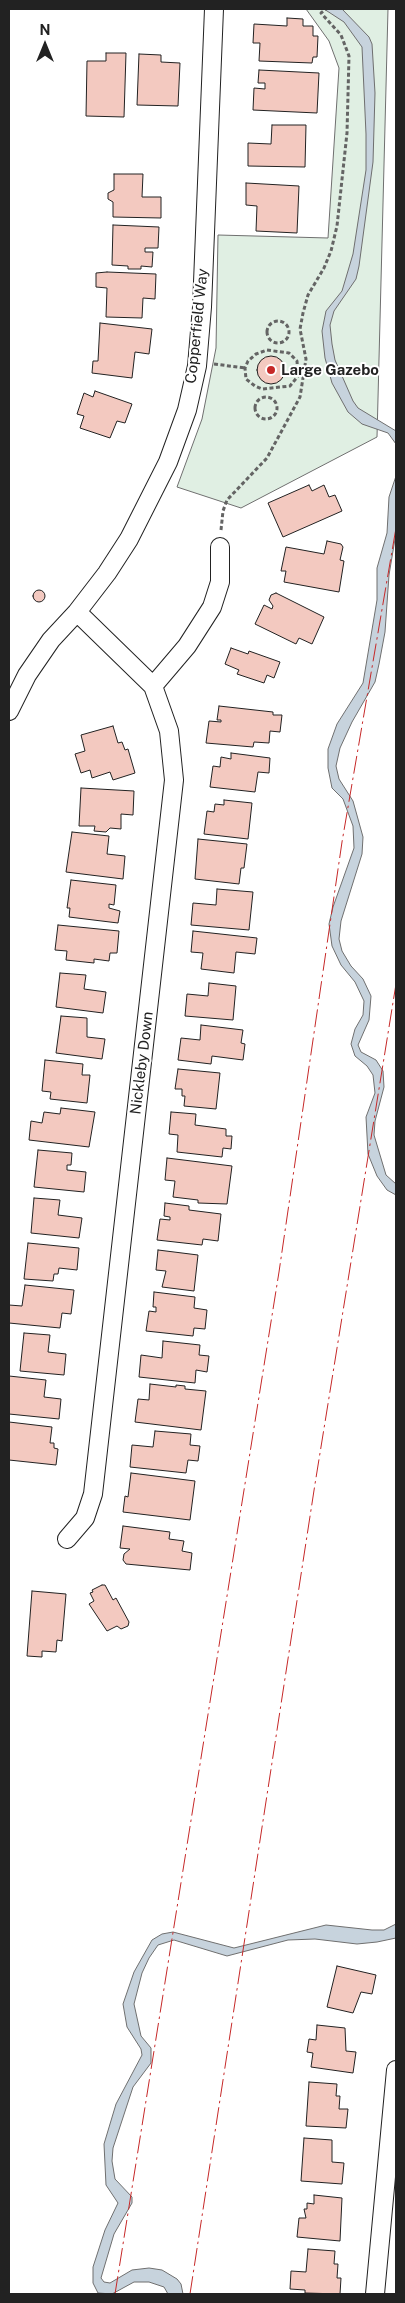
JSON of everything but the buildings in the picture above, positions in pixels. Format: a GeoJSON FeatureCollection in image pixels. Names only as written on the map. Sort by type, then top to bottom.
{"type":"FeatureCollection","features":[{"type":"Feature","properties":{"kind":"street","name":"Copperfield Way"},"geometry":{"type":"LineString","coordinates":[[9,711],[27,675],[51,640],[77,612],[108,573],[145,510],[180,433],[197,362],[202,306],[214,9]]}},
{"type":"Feature","properties":{"kind":"street"},"geometry":{"type":"LineString","coordinates":[[153,686],[186,646],[212,607],[220,582],[220,547]]}},
{"type":"Feature","properties":{"kind":"street","name":"Nickleby Down"},"geometry":{"type":"LineString","coordinates":[[67,1539],[85,1518],[93,1494],[173,796],[170,737],[161,704],[153,686],[77,612]]}},
{"type":"Feature","properties":{"kind":"street"},"geometry":{"type":"LineString","coordinates":[[375,2294],[396,2070]]}},
{"type":"Feature","properties":{"kind":"path"},"geometry":{"type":"LineString","coordinates":[[220,547],[225,504],[260,466],[300,397],[306,359],[300,329],[308,295],[324,268],[336,226],[344,168],[350,80],[349,56],[341,35],[322,13],[326,9]]}},
{"type":"Feature","properties":{"kind":"path"},"geometry":{"type":"LineString","coordinates":[[279,321],[287,325],[290,333],[285,341],[276,343],[271,340],[267,331],[272,323],[279,321]]}},
{"type":"Feature","properties":{"kind":"path"},"geometry":{"type":"LineString","coordinates":[[275,350],[276,343]]}},
{"type":"Feature","properties":{"kind":"path"},"geometry":{"type":"LineString","coordinates":[[275,350],[289,353],[297,361],[299,370],[295,382],[288,387],[258,388],[250,383],[246,377],[245,368],[248,360],[256,354],[275,350]]}},
{"type":"Feature","properties":{"kind":"path"},"geometry":{"type":"LineString","coordinates":[[297,361],[306,359]]}},
{"type":"Feature","properties":{"kind":"path"},"geometry":{"type":"LineString","coordinates":[[197,362],[245,368]]}},
{"type":"Feature","properties":{"kind":"path"},"geometry":{"type":"LineString","coordinates":[[270,397],[271,389]]}},
{"type":"Feature","properties":{"kind":"path"},"geometry":{"type":"LineString","coordinates":[[270,397],[277,404],[276,412],[271,418],[262,418],[256,414],[255,404],[261,398],[270,397]]}},
{"type":"Feature","properties":{"kind":"green space"},"geometry":{"type":"Polygon","coordinates":[[[306,9],[388,9],[377,437],[241,508],[177,487],[202,419],[216,348],[218,235],[328,238],[339,68],[329,41],[306,9]]]}},
{"type":"Feature","properties":{"kind":"shaded area"},"geometry":{"type":"Polygon","coordinates":[[[324,9],[342,9],[369,37],[372,44],[375,93],[373,162],[359,266],[356,279],[334,311],[330,325],[332,344],[335,360],[353,401],[358,408],[396,431],[396,444],[388,433],[362,424],[348,412],[332,383],[325,358],[322,331],[326,311],[342,291],[353,254],[366,170],[366,134],[362,47],[344,22],[324,9]]]}},
{"type":"Feature","properties":{"kind":"shaded area"},"geometry":{"type":"Polygon","coordinates":[[[396,476],[396,533],[389,575],[385,632],[379,664],[375,682],[352,722],[340,748],[336,766],[339,779],[353,801],[363,837],[362,854],[341,921],[339,939],[342,951],[351,966],[363,979],[371,996],[369,1020],[358,1045],[361,1052],[376,1060],[383,1071],[384,1087],[375,1121],[374,1135],[386,1175],[396,1184],[396,1195],[387,1190],[377,1176],[368,1154],[366,1117],[375,1093],[373,1075],[367,1066],[355,1056],[351,1044],[355,1029],[363,1015],[364,1001],[355,982],[341,965],[332,946],[329,924],[333,907],[354,848],[353,826],[343,799],[332,788],[328,768],[328,749],[337,724],[363,683],[377,600],[377,568],[387,533],[389,497],[396,476]]]}},
{"type":"Feature","properties":{"kind":"shaded area"},"geometry":{"type":"Polygon","coordinates":[[[396,1924],[396,1938],[377,1942],[357,1944],[315,1939],[288,1940],[227,1956],[174,1940],[158,1945],[142,1973],[134,2004],[141,2036],[151,2048],[151,2063],[133,2087],[113,2148],[112,2161],[115,2179],[132,2197],[132,2203],[114,2234],[101,2278],[104,2282],[110,2283],[132,2270],[149,2268],[162,2270],[177,2279],[181,2284],[183,2294],[168,2294],[164,2287],[149,2282],[134,2282],[112,2294],[98,2293],[93,2283],[93,2267],[105,2230],[118,2203],[106,2185],[104,2144],[116,2104],[142,2055],[141,2049],[127,2027],[123,2004],[134,1972],[152,1940],[162,1934],[173,1932],[234,1948],[326,1925],[384,1930],[396,1924]]]}},
{"type":"Feature","properties":{"kind":"power"},"geometry":{"type":"LineString","coordinates":[[115,2294],[279,1272],[342,842],[396,528]]}},
{"type":"Feature","properties":{"kind":"power"},"geometry":{"type":"LineString","coordinates":[[190,2294],[315,1484],[396,984]]}},
{"type":"Feature","properties":{"kind":"place","name":"Large Gazebo"},"geometry":{"type":"Point","coordinates":[271,370]}}]}
